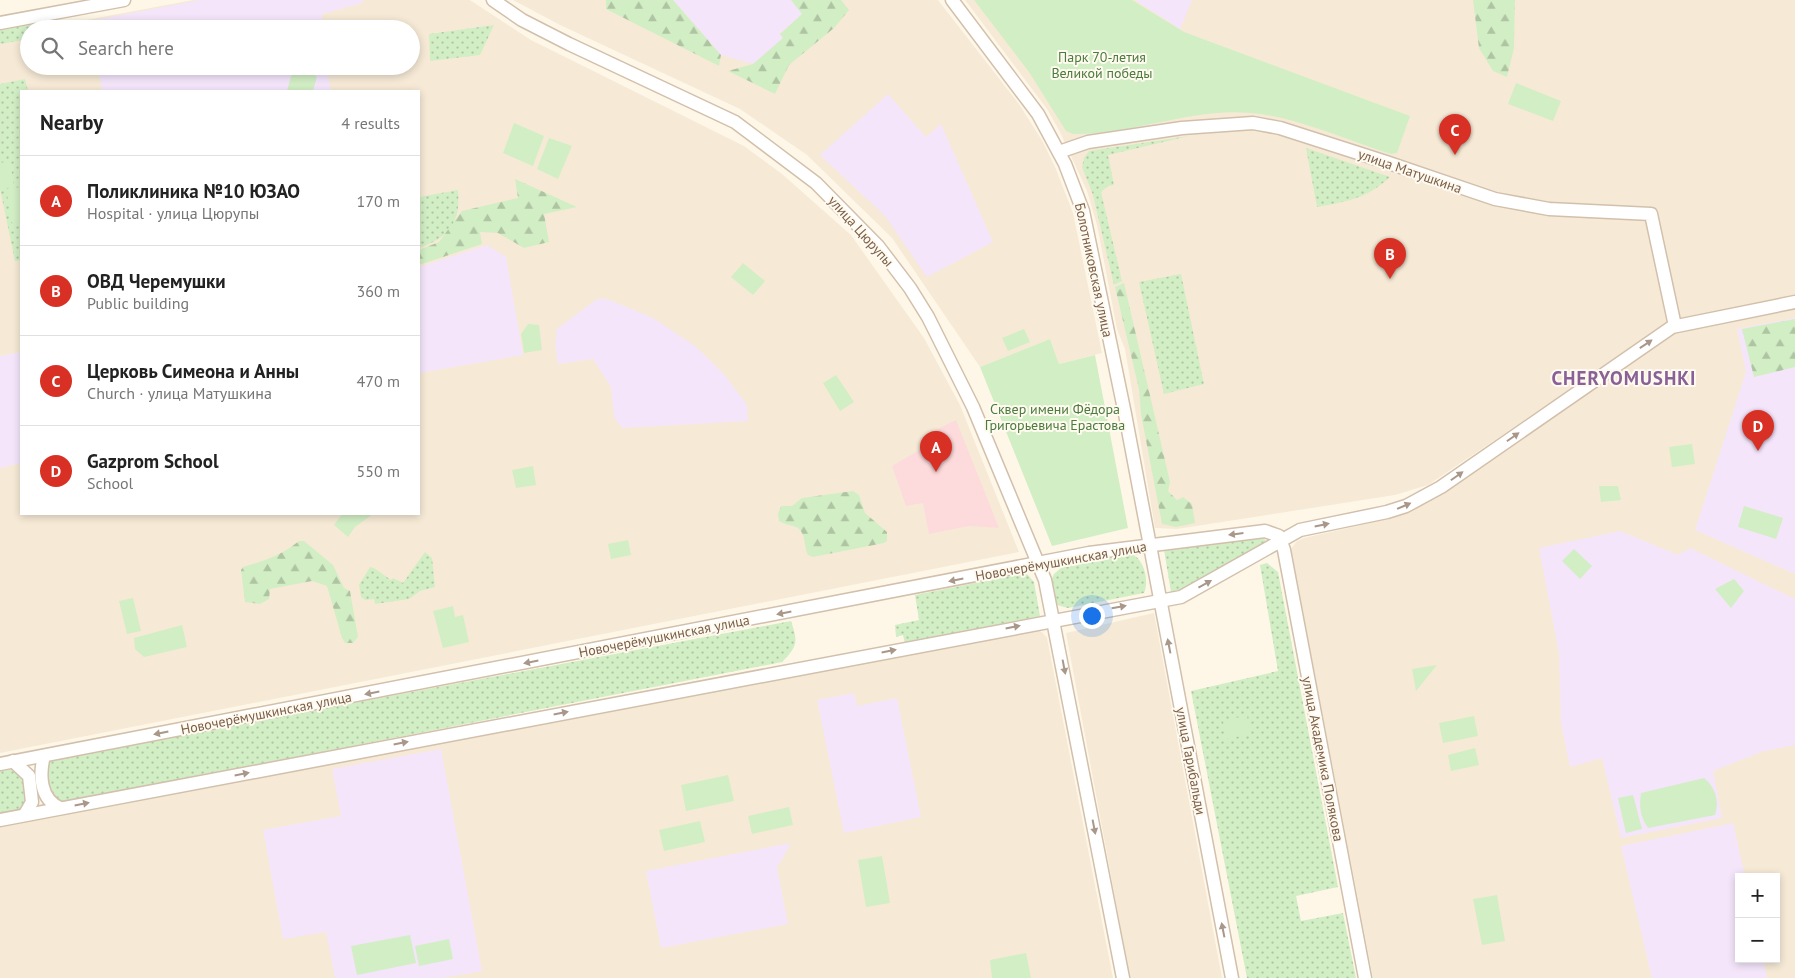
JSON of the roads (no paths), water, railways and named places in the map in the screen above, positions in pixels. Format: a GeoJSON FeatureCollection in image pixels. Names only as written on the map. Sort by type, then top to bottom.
{"type":"FeatureCollection","features":[{"type":"Feature","properties":{"kind":"street"},"geometry":{"type":"LineString","coordinates":[[21,20],[124,0]]}},
{"type":"Feature","properties":{"kind":"street","name":"улица Цюрупы"},"geometry":{"type":"LineString","coordinates":[[493,0],[522,20],[569,44],[735,122],[816,183],[878,246],[910,288],[939,336],[974,407],[1039,564],[1054,620]]}},
{"type":"Feature","properties":{"kind":"street","name":"Болотниковская улица"},"geometry":{"type":"LineString","coordinates":[[952,0],[1027,98],[1059,152],[1078,194],[1087,228],[1149,544]]}},
{"type":"Feature","properties":{"kind":"street"},"geometry":{"type":"LineString","coordinates":[[0,24],[20,20]]}},
{"type":"Feature","properties":{"kind":"street","name":"улица Матушкина"},"geometry":{"type":"LineString","coordinates":[[1059,152],[1088,142],[1207,125],[1253,123],[1280,128],[1495,199],[1549,209],[1652,214],[1675,326]]}},
{"type":"Feature","properties":{"kind":"street"},"geometry":{"type":"LineString","coordinates":[[0,820],[1187,594],[1300,530],[1397,509],[1441,487],[1573,394],[1675,326],[1795,302]]}},
{"type":"Feature","properties":{"kind":"street","name":"Новочерёмушкинская улица"},"geometry":{"type":"LineString","coordinates":[[6,762],[1089,553],[1265,531],[1279,536],[1282,540]]}},
{"type":"Feature","properties":{"kind":"street","name":"улица Академика Полякова"},"geometry":{"type":"LineString","coordinates":[[1282,540],[1365,978]]}},
{"type":"Feature","properties":{"kind":"street","name":"улица Гарибальди"},"geometry":{"type":"LineString","coordinates":[[1149,544],[1232,978]]}},
{"type":"Feature","properties":{"kind":"street"},"geometry":{"type":"LineString","coordinates":[[1054,620],[1123,978]]}},
{"type":"Feature","properties":{"kind":"street"},"geometry":{"type":"LineString","coordinates":[[44,756],[41,774],[46,796],[51,803],[60,808]]}},
{"type":"Feature","properties":{"kind":"street","name":"Новочерёмушкинская улица"},"geometry":{"type":"LineString","coordinates":[[6,762],[29,776],[32,802],[25,814]]}},
{"type":"Feature","properties":{"kind":"place","name":"Церковь Симеона и Анны"},"geometry":{"type":"Point","coordinates":[1455,155]}},
{"type":"Feature","properties":{"kind":"place","name":"ОВД Черемушки"},"geometry":{"type":"Point","coordinates":[1390,279]}},
{"type":"Feature","properties":{"kind":"place","name":"Gazprom School"},"geometry":{"type":"Point","coordinates":[1758,451]}},
{"type":"Feature","properties":{"kind":"place","name":"Поликлиника №10 ЮЗАО"},"geometry":{"type":"Point","coordinates":[936,472]}},
{"type":"Feature","properties":{"kind":"district","name":"CHERYOMUSHKI"},"geometry":{"type":"Point","coordinates":[1624,378]}},
{"type":"Feature","properties":{"kind":"park label","name":"Парк 70-летия Великой победы"},"geometry":{"type":"Point","coordinates":[1102,66]}},
{"type":"Feature","properties":{"kind":"park label","name":"Сквер имени Фёдора Григорьевича Ерастова"},"geometry":{"type":"Point","coordinates":[1055,418]}}]}
